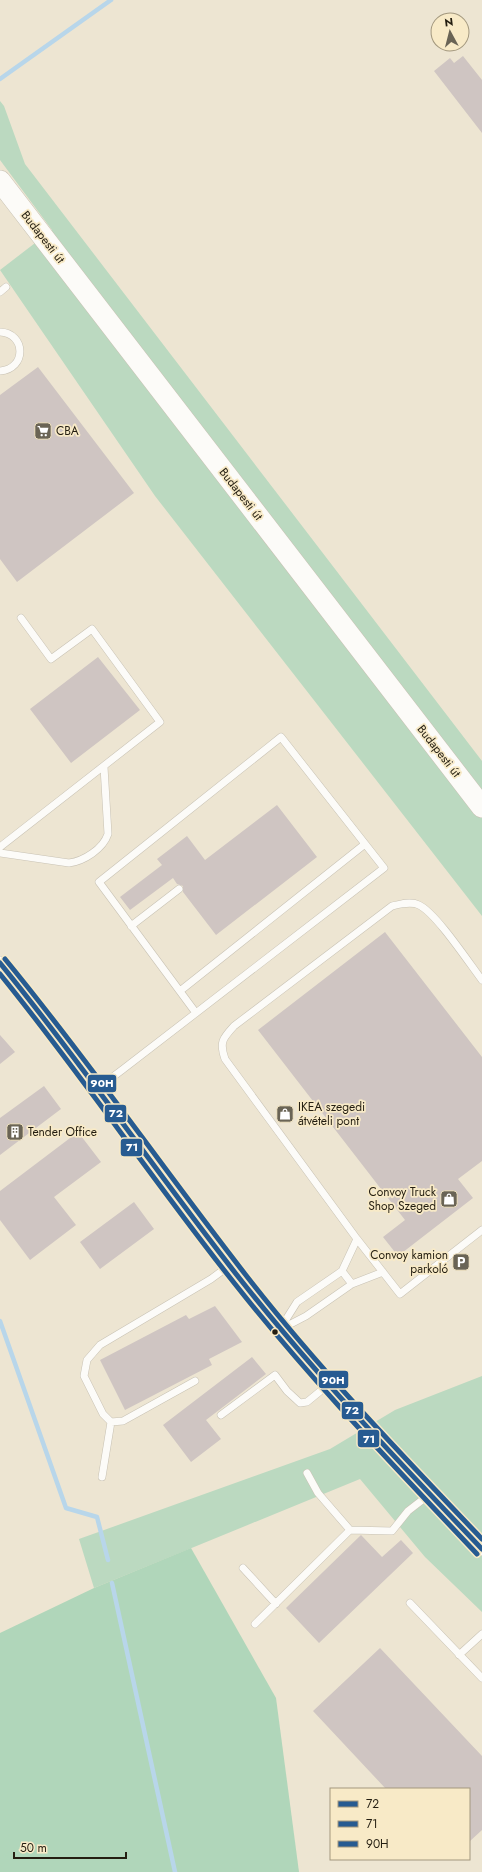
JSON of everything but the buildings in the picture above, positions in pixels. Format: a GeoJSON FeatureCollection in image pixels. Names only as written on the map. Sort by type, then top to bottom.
{"type":"FeatureCollection","features":[{"type":"Feature","properties":{"kind":"main road","name":"Budapesti út"},"geometry":{"type":"LineString","coordinates":[[0,181],[482,807]]}},
{"type":"Feature","properties":{"kind":"street"},"geometry":{"type":"LineString","coordinates":[[0,963],[50,1023],[230,1265],[280,1329],[381,1443],[482,1549]]}},
{"type":"Feature","properties":{"kind":"lane"},"geometry":{"type":"LineString","coordinates":[[0,332],[11,334],[16,339],[20,351],[16,364],[12,368],[0,371]]}},
{"type":"Feature","properties":{"kind":"lane"},"geometry":{"type":"LineString","coordinates":[[0,847],[160,722],[92,629],[51,659],[21,618]]}},
{"type":"Feature","properties":{"kind":"lane"},"geometry":{"type":"LineString","coordinates":[[98,1088],[196,1013],[384,868],[281,737],[99,882],[196,1013]]}},
{"type":"Feature","properties":{"kind":"lane"},"geometry":{"type":"LineString","coordinates":[[0,853],[69,863],[79,862],[87,858],[106,840],[108,834],[104,767]]}},
{"type":"Feature","properties":{"kind":"lane"},"geometry":{"type":"LineString","coordinates":[[180,991],[365,844]]}},
{"type":"Feature","properties":{"kind":"lane"},"geometry":{"type":"LineString","coordinates":[[131,926],[179,889]]}},
{"type":"Feature","properties":{"kind":"lane"},"geometry":{"type":"LineString","coordinates":[[482,980],[433,916],[419,904],[405,903],[392,906],[234,1026],[224,1038],[221,1048],[225,1059],[400,1294],[482,1230]]}},
{"type":"Feature","properties":{"kind":"lane"},"geometry":{"type":"LineString","coordinates":[[280,1329],[297,1302],[342,1271],[358,1239]]}},
{"type":"Feature","properties":{"kind":"lane"},"geometry":{"type":"LineString","coordinates":[[195,1381],[123,1421],[111,1422],[103,1414],[84,1376],[87,1360],[100,1345],[211,1279],[230,1265]]}},
{"type":"Feature","properties":{"kind":"lane"},"geometry":{"type":"LineString","coordinates":[[342,1271],[352,1284]]}},
{"type":"Feature","properties":{"kind":"lane"},"geometry":{"type":"LineString","coordinates":[[280,1329],[306,1316],[352,1284],[383,1272]]}},
{"type":"Feature","properties":{"kind":"lane"},"geometry":{"type":"LineString","coordinates":[[221,1415],[275,1375],[287,1391],[300,1403],[307,1402],[329,1384]]}},
{"type":"Feature","properties":{"kind":"lane"},"geometry":{"type":"LineString","coordinates":[[102,1477],[111,1422]]}},
{"type":"Feature","properties":{"kind":"lane"},"geometry":{"type":"LineString","coordinates":[[306,1473],[318,1493],[350,1530]]}},
{"type":"Feature","properties":{"kind":"lane"},"geometry":{"type":"LineString","coordinates":[[255,1624],[350,1530],[392,1531],[408,1511],[430,1494]]}},
{"type":"Feature","properties":{"kind":"lane"},"geometry":{"type":"LineString","coordinates":[[243,1568],[276,1604]]}},
{"type":"Feature","properties":{"kind":"lane"},"geometry":{"type":"LineString","coordinates":[[410,1603],[482,1678]]}},
{"type":"Feature","properties":{"kind":"lane"},"geometry":{"type":"LineString","coordinates":[[459,1655],[482,1634]]}},
{"type":"Feature","properties":{"kind":"green space"},"geometry":{"type":"Polygon","coordinates":[[[0,101],[4,106],[25,164],[482,761],[482,916],[155,496],[0,270],[52,230],[0,160],[0,101]]]}},
{"type":"Feature","properties":{"kind":"green space"},"geometry":{"type":"Polygon","coordinates":[[[482,1376],[482,1612],[425,1557],[360,1479],[94,1588],[79,1539],[330,1449],[395,1410],[482,1376]]]}},
{"type":"Feature","properties":{"kind":"green space"},"geometry":{"type":"Polygon","coordinates":[[[191,1548],[276,1698],[299,1872],[0,1872],[0,1633],[94,1588],[191,1548]]]}},
{"type":"Feature","properties":{"kind":"waterway"},"geometry":{"type":"LineString","coordinates":[[0,79],[111,0]]}},
{"type":"Feature","properties":{"kind":"waterway"},"geometry":{"type":"LineString","coordinates":[[0,1321],[66,1508],[97,1517],[108,1560]]}},
{"type":"Feature","properties":{"kind":"waterway"},"geometry":{"type":"LineString","coordinates":[[112,1583],[175,1872]]}},
{"type":"Feature","properties":{"kind":"transit line","name":"90H"},"geometry":{"type":"LineString","coordinates":[[5,959],[67,1037],[215,1235],[273,1309],[360,1410],[482,1539]]}},
{"type":"Feature","properties":{"kind":"transit line","name":"72"},"geometry":{"type":"LineString","coordinates":[[0,963],[61,1041],[240,1279],[298,1349],[358,1417],[482,1549]]}},
{"type":"Feature","properties":{"kind":"transit line","name":"71"},"geometry":{"type":"LineString","coordinates":[[0,974],[60,1051],[235,1284],[293,1354],[353,1422],[477,1554]]}},
{"type":"Feature","properties":{"kind":"place","name":"CBA"},"geometry":{"type":"Point","coordinates":[43,431]}},
{"type":"Feature","properties":{"kind":"place","name":"IKEA szegedi átvételi pont"},"geometry":{"type":"Point","coordinates":[285,1114]}},
{"type":"Feature","properties":{"kind":"place","name":"Tender Office"},"geometry":{"type":"Point","coordinates":[15,1132]}},
{"type":"Feature","properties":{"kind":"place","name":"Convoy Truck Shop Szeged"},"geometry":{"type":"Point","coordinates":[449,1199]}},
{"type":"Feature","properties":{"kind":"place","name":"Convoy kamion parkoló"},"geometry":{"type":"Point","coordinates":[461,1262]}}]}
